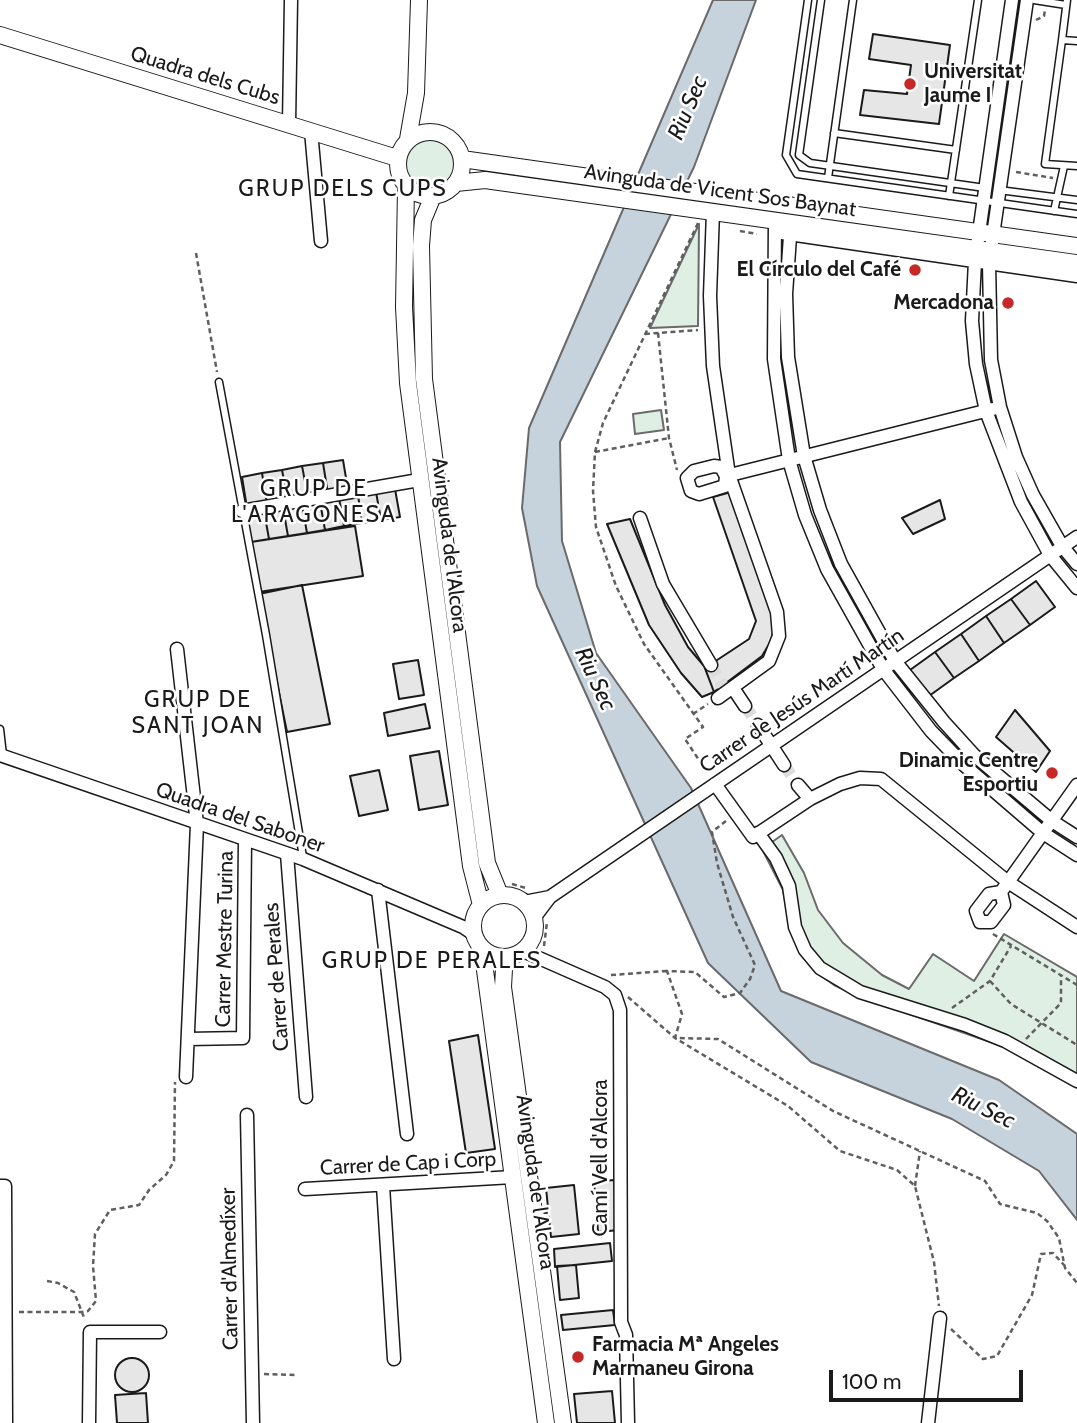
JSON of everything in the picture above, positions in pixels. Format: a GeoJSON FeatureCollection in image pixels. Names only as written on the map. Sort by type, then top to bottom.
{"type":"FeatureCollection","features":[{"type":"Feature","properties":{"kind":"main road"},"geometry":{"type":"LineString","coordinates":[[408,139],[429,131],[444,135],[456,145],[462,159],[456,183],[446,192],[433,196],[419,195],[406,187],[398,174],[397,158],[408,139],[416,93],[419,0]]}},
{"type":"Feature","properties":{"kind":"main road","name":"Quadra dels Cubs"},"geometry":{"type":"LineString","coordinates":[[0,35],[397,158]]}},
{"type":"Feature","properties":{"kind":"main road"},"geometry":{"type":"LineString","coordinates":[[416,93],[429,131]]}},
{"type":"Feature","properties":{"kind":"main road","name":"Avinguda de Vicent Sos Baynat"},"geometry":{"type":"LineString","coordinates":[[462,159],[687,191],[984,249],[1077,246]]}},
{"type":"Feature","properties":{"kind":"main road","name":"Avinguda de Vicent Sos Baynat"},"geometry":{"type":"LineString","coordinates":[[456,183],[485,180],[680,206],[783,227],[984,249],[1077,263]]}},
{"type":"Feature","properties":{"kind":"main road","name":"Avinguda de l'Alcora"},"geometry":{"type":"LineString","coordinates":[[406,187],[405,349],[419,480],[471,866],[475,927],[513,1177],[546,1423]]}},
{"type":"Feature","properties":{"kind":"main road","name":"Avinguda de l'Alcora"},"geometry":{"type":"LineString","coordinates":[[433,196],[423,220],[421,246],[424,379],[487,863],[500,895]]}},
{"type":"Feature","properties":{"kind":"main road"},"geometry":{"type":"LineString","coordinates":[[500,895],[513,896],[524,902],[534,918],[531,942],[516,954],[494,955],[475,927],[500,895]]}},
{"type":"Feature","properties":{"kind":"main road","name":"Avinguda de l'Alcora"},"geometry":{"type":"LineString","coordinates":[[516,954],[504,969],[503,987],[563,1423]]}},
{"type":"Feature","properties":{"kind":"street"},"geometry":{"type":"LineString","coordinates":[[289,124],[291,0]]}},
{"type":"Feature","properties":{"kind":"street"},"geometry":{"type":"LineString","coordinates":[[1012,0],[985,194],[984,249],[991,360],[1000,407],[1029,486],[1062,546],[1077,564]]}},
{"type":"Feature","properties":{"kind":"street"},"geometry":{"type":"LineString","coordinates":[[1027,0],[999,196],[984,249],[972,321],[976,363],[986,411],[1021,502],[1050,555],[1077,588]]}},
{"type":"Feature","properties":{"kind":"street"},"geometry":{"type":"LineString","coordinates":[[311,131],[321,242]]}},
{"type":"Feature","properties":{"kind":"street"},"geometry":{"type":"LineString","coordinates":[[708,211],[713,366],[728,475],[777,612],[779,636],[769,661],[725,691],[745,706]]}},
{"type":"Feature","properties":{"kind":"street"},"geometry":{"type":"LineString","coordinates":[[783,227],[788,357],[804,456],[820,510],[841,564],[895,661],[944,723],[974,755],[1052,821],[1077,837]]}},
{"type":"Feature","properties":{"kind":"street"},"geometry":{"type":"LineString","coordinates":[[783,227],[774,359],[789,460],[805,514],[827,569],[883,669],[931,731],[964,765],[1043,833],[1077,855]]}},
{"type":"Feature","properties":{"kind":"street","name":"Avinguda de Vicent Sos Baynat"},"geometry":{"type":"LineString","coordinates":[[984,249],[1077,276]]}},
{"type":"Feature","properties":{"kind":"street"},"geometry":{"type":"LineString","coordinates":[[728,475],[1000,407]]}},
{"type":"Feature","properties":{"kind":"street"},"geometry":{"type":"LineString","coordinates":[[714,466],[721,467],[728,475],[725,486],[699,494],[691,491],[687,478],[694,471],[714,466]]}},
{"type":"Feature","properties":{"kind":"street"},"geometry":{"type":"LineString","coordinates":[[242,512],[419,480]]}},
{"type":"Feature","properties":{"kind":"street"},"geometry":{"type":"LineString","coordinates":[[640,518],[663,584],[710,665]]}},
{"type":"Feature","properties":{"kind":"street","name":"Carrer de Jesús Martí Martín"},"geometry":{"type":"LineString","coordinates":[[534,918],[550,897],[1077,537]]}},
{"type":"Feature","properties":{"kind":"street"},"geometry":{"type":"LineString","coordinates":[[177,649],[197,824],[188,1039],[181,1078]]}},
{"type":"Feature","properties":{"kind":"street"},"geometry":{"type":"LineString","coordinates":[[758,725],[784,765]]}},
{"type":"Feature","properties":{"kind":"street","name":"Quadra del Saboner"},"geometry":{"type":"LineString","coordinates":[[2,756],[303,859],[475,927]]}},
{"type":"Feature","properties":{"kind":"street"},"geometry":{"type":"LineString","coordinates":[[756,835],[810,799],[840,784],[860,778],[881,779],[1004,887],[1077,926]]}},
{"type":"Feature","properties":{"kind":"street"},"geometry":{"type":"LineString","coordinates":[[715,784],[776,858],[789,886],[795,927],[805,950],[820,968],[860,992],[939,1017],[1018,1047],[1077,1081]]}},
{"type":"Feature","properties":{"kind":"street"},"geometry":{"type":"LineString","coordinates":[[798,785],[810,799]]}},
{"type":"Feature","properties":{"kind":"street"},"geometry":{"type":"LineString","coordinates":[[1004,887],[1004,905],[991,922],[980,922],[976,911],[989,894],[1004,887],[1077,785]]}},
{"type":"Feature","properties":{"kind":"street","name":"Carrer Mestre Turina"},"geometry":{"type":"LineString","coordinates":[[188,1039],[243,1038],[245,840]]}},
{"type":"Feature","properties":{"kind":"street","name":"Carrer de Perales"},"geometry":{"type":"LineString","coordinates":[[287,854],[306,1097]]}},
{"type":"Feature","properties":{"kind":"street"},"geometry":{"type":"LineString","coordinates":[[377,890],[407,1134]]}},
{"type":"Feature","properties":{"kind":"street","name":"Carrer de Jesús Martí Martín"},"geometry":{"type":"LineString","coordinates":[[524,902],[550,897]]}},
{"type":"Feature","properties":{"kind":"street"},"geometry":{"type":"LineString","coordinates":[[516,954],[610,991]]}},
{"type":"Feature","properties":{"kind":"street","name":"Camí Vell d'Alcora"},"geometry":{"type":"LineString","coordinates":[[610,991],[620,1010],[621,1322],[626,1335],[628,1423]]}},
{"type":"Feature","properties":{"kind":"street","name":"Carrer d'Almedíxer"},"geometry":{"type":"LineString","coordinates":[[247,1115],[253,1423]]}},
{"type":"Feature","properties":{"kind":"street","name":"Carrer de Cap i Corp"},"geometry":{"type":"LineString","coordinates":[[305,1189],[513,1177]]}},
{"type":"Feature","properties":{"kind":"street"},"geometry":{"type":"LineString","coordinates":[[3,1186],[6,1423]]}},
{"type":"Feature","properties":{"kind":"street"},"geometry":{"type":"LineString","coordinates":[[383,1186],[394,1359]]}},
{"type":"Feature","properties":{"kind":"street"},"geometry":{"type":"LineString","coordinates":[[928,1423],[940,1318]]}},
{"type":"Feature","properties":{"kind":"street"},"geometry":{"type":"LineString","coordinates":[[89,1423],[90,1332],[160,1332]]}},
{"type":"Feature","properties":{"kind":"lane"},"geometry":{"type":"LineString","coordinates":[[808,0],[786,155],[797,174],[949,196],[985,194],[1077,214]]}},
{"type":"Feature","properties":{"kind":"lane"},"geometry":{"type":"LineString","coordinates":[[821,0],[799,155],[810,163],[951,183],[985,194],[1077,201]]}},
{"type":"Feature","properties":{"kind":"lane"},"geometry":{"type":"LineString","coordinates":[[828,178],[853,0]]}},
{"type":"Feature","properties":{"kind":"lane"},"geometry":{"type":"LineString","coordinates":[[949,196],[978,0]]}},
{"type":"Feature","properties":{"kind":"lane"},"geometry":{"type":"LineString","coordinates":[[1034,0],[1067,2],[1045,164],[1077,166]]}},
{"type":"Feature","properties":{"kind":"lane"},"geometry":{"type":"LineString","coordinates":[[1062,40],[1077,41]]}},
{"type":"Feature","properties":{"kind":"lane"},"geometry":{"type":"LineString","coordinates":[[834,134],[956,150]]}},
{"type":"Feature","properties":{"kind":"lane"},"geometry":{"type":"LineString","coordinates":[[1054,211],[1064,166]]}},
{"type":"Feature","properties":{"kind":"lane"},"geometry":{"type":"LineString","coordinates":[[219,383],[266,635],[303,859]]}},
{"type":"Feature","properties":{"kind":"lane"},"geometry":{"type":"LineString","coordinates":[[0,729],[2,756]]}},
{"type":"Feature","properties":{"kind":"path"},"geometry":{"type":"LineString","coordinates":[[1035,20],[1044,16],[1046,2]]}},
{"type":"Feature","properties":{"kind":"path"},"geometry":{"type":"LineString","coordinates":[[1016,172],[1061,179]]}},
{"type":"Feature","properties":{"kind":"path"},"geometry":{"type":"LineString","coordinates":[[708,211],[603,423],[595,452],[596,527],[616,586],[645,643],[703,727],[685,739],[715,784]]}},
{"type":"Feature","properties":{"kind":"path"},"geometry":{"type":"LineString","coordinates":[[196,253],[219,383]]}},
{"type":"Feature","properties":{"kind":"path"},"geometry":{"type":"LineString","coordinates":[[645,334],[712,328]]}},
{"type":"Feature","properties":{"kind":"path"},"geometry":{"type":"LineString","coordinates":[[658,333],[669,438],[676,469],[687,478]]}},
{"type":"Feature","properties":{"kind":"path"},"geometry":{"type":"LineString","coordinates":[[595,452],[669,438]]}},
{"type":"Feature","properties":{"kind":"path"},"geometry":{"type":"LineString","coordinates":[[694,714],[725,691]]}},
{"type":"Feature","properties":{"kind":"path"},"geometry":{"type":"LineString","coordinates":[[756,835],[736,824],[723,821],[712,832],[717,863],[733,917],[755,965],[750,979],[740,993],[724,997],[695,972],[667,971],[609,975],[610,991],[629,998],[675,1038],[788,1106],[840,1151],[897,1170],[915,1186]]}},
{"type":"Feature","properties":{"kind":"path"},"geometry":{"type":"LineString","coordinates":[[505,877],[510,883],[533,891],[544,888],[550,897]]}},
{"type":"Feature","properties":{"kind":"path"},"geometry":{"type":"LineString","coordinates":[[980,922],[979,925],[1010,946],[1077,985]]}},
{"type":"Feature","properties":{"kind":"path"},"geometry":{"type":"LineString","coordinates":[[939,1017],[990,981],[1010,946]]}},
{"type":"Feature","properties":{"kind":"path"},"geometry":{"type":"LineString","coordinates":[[667,971],[682,1014],[675,1038]]}},
{"type":"Feature","properties":{"kind":"path"},"geometry":{"type":"LineString","coordinates":[[1018,1047],[1061,1003],[1061,976]]}},
{"type":"Feature","properties":{"kind":"path"},"geometry":{"type":"LineString","coordinates":[[990,981],[1011,1004],[1077,1045]]}},
{"type":"Feature","properties":{"kind":"path"},"geometry":{"type":"LineString","coordinates":[[675,1038],[718,1039],[833,1111],[985,1181],[1000,1204],[1037,1213],[1047,1221],[1059,1238],[1065,1268]]}},
{"type":"Feature","properties":{"kind":"path"},"geometry":{"type":"LineString","coordinates":[[6,1312],[82,1312],[88,1311],[96,1301],[93,1266],[95,1234],[110,1210],[139,1205],[166,1175],[174,1161],[181,1078]]}},
{"type":"Feature","properties":{"kind":"path"},"geometry":{"type":"LineString","coordinates":[[920,1151],[915,1186],[934,1262],[940,1318],[983,1359],[997,1356],[1032,1295],[1041,1254],[1053,1253],[1077,1283]]}},
{"type":"Feature","properties":{"kind":"path"},"geometry":{"type":"LineString","coordinates":[[47,1281],[58,1283],[74,1292],[90,1332]]}},
{"type":"Feature","properties":{"kind":"path"},"geometry":{"type":"LineString","coordinates":[[251,1374],[296,1375]]}},
{"type":"Feature","properties":{"kind":"green space"},"geometry":{"type":"Polygon","coordinates":[[[430,139],[447,147],[455,164],[447,181],[430,189],[413,181],[405,164],[413,147],[430,139]]]}},
{"type":"Feature","properties":{"kind":"green space"},"geometry":{"type":"Polygon","coordinates":[[[699,224],[698,326],[650,328],[699,224]]]}},
{"type":"Feature","properties":{"kind":"green space"},"geometry":{"type":"Polygon","coordinates":[[[661,410],[664,430],[635,434],[633,414],[661,410]]]}},
{"type":"Feature","properties":{"kind":"green space"},"geometry":{"type":"Polygon","coordinates":[[[782,835],[804,873],[818,910],[843,943],[882,975],[909,989],[933,954],[974,981],[1004,934],[1077,977],[1077,1088],[1050,1069],[1002,1046],[860,997],[834,985],[816,972],[790,929],[783,890],[762,849],[782,835]]]}},
{"type":"Feature","properties":{"kind":"water","name":"Riu Sec"},"geometry":{"type":"Polygon","coordinates":[[[713,0],[756,0],[694,167],[560,442],[562,541],[596,653],[691,788],[781,991],[999,1080],[1077,1134],[1077,1220],[1039,1171],[952,1119],[811,1062],[708,963],[537,586],[522,508],[529,428],[713,0]]]}},
{"type":"Feature","properties":{"kind":"building"},"geometry":{"type":"Polygon","coordinates":[[[873,34],[950,45],[939,124],[860,115],[864,90],[907,94],[911,65],[869,59],[873,34]]]}},
{"type":"Feature","properties":{"kind":"building"},"geometry":{"type":"Polygon","coordinates":[[[343,460],[348,490],[328,494],[323,463],[343,460]]]}},
{"type":"Feature","properties":{"kind":"building"},"geometry":{"type":"Polygon","coordinates":[[[323,463],[328,494],[308,497],[302,466],[323,463]]]}},
{"type":"Feature","properties":{"kind":"building"},"geometry":{"type":"Polygon","coordinates":[[[302,466],[308,497],[288,501],[282,470],[302,466]]]}},
{"type":"Feature","properties":{"kind":"building"},"geometry":{"type":"Polygon","coordinates":[[[282,470],[288,501],[267,504],[262,473],[282,470]]]}},
{"type":"Feature","properties":{"kind":"building"},"geometry":{"type":"Polygon","coordinates":[[[262,473],[267,504],[247,508],[242,477],[262,473]]]}},
{"type":"Feature","properties":{"kind":"building"},"geometry":{"type":"Polygon","coordinates":[[[395,489],[400,517],[381,520],[376,492],[395,489]]]}},
{"type":"Feature","properties":{"kind":"building"},"geometry":{"type":"Polygon","coordinates":[[[376,492],[381,520],[362,523],[358,495],[376,492]]]}},
{"type":"Feature","properties":{"kind":"building"},"geometry":{"type":"Polygon","coordinates":[[[731,492],[775,624],[771,641],[762,656],[714,692],[705,668],[749,639],[756,621],[713,497],[731,492]]]}},
{"type":"Feature","properties":{"kind":"building"},"geometry":{"type":"Polygon","coordinates":[[[358,495],[362,523],[344,526],[339,498],[358,495]]]}},
{"type":"Feature","properties":{"kind":"building"},"geometry":{"type":"Polygon","coordinates":[[[339,498],[344,526],[325,530],[320,502],[339,498]]]}},
{"type":"Feature","properties":{"kind":"building"},"geometry":{"type":"Polygon","coordinates":[[[940,500],[945,519],[913,534],[902,518],[940,500]]]}},
{"type":"Feature","properties":{"kind":"building"},"geometry":{"type":"Polygon","coordinates":[[[320,502],[325,530],[307,533],[302,505],[320,502]]]}},
{"type":"Feature","properties":{"kind":"building"},"geometry":{"type":"Polygon","coordinates":[[[302,505],[307,533],[288,536],[283,508],[302,505]]]}},
{"type":"Feature","properties":{"kind":"building"},"geometry":{"type":"Polygon","coordinates":[[[283,508],[288,536],[269,539],[264,511],[283,508]]]}},
{"type":"Feature","properties":{"kind":"building"},"geometry":{"type":"Polygon","coordinates":[[[264,511],[269,539],[251,542],[246,514],[264,511]]]}},
{"type":"Feature","properties":{"kind":"building"},"geometry":{"type":"Polygon","coordinates":[[[630,519],[665,605],[688,647],[704,666],[714,692],[702,697],[681,673],[649,625],[607,524],[630,519]]]}},
{"type":"Feature","properties":{"kind":"building"},"geometry":{"type":"Polygon","coordinates":[[[355,526],[363,576],[259,592],[251,542],[355,526]]]}},
{"type":"Feature","properties":{"kind":"building"},"geometry":{"type":"Polygon","coordinates":[[[1036,581],[1055,607],[1030,625],[1011,599],[1036,581]]]}},
{"type":"Feature","properties":{"kind":"building"},"geometry":{"type":"Polygon","coordinates":[[[302,585],[330,724],[287,732],[259,594],[302,585]]]}},
{"type":"Feature","properties":{"kind":"building"},"geometry":{"type":"Polygon","coordinates":[[[1011,599],[1030,625],[1004,643],[986,616],[1011,599]]]}},
{"type":"Feature","properties":{"kind":"building"},"geometry":{"type":"Polygon","coordinates":[[[986,616],[1004,643],[979,661],[961,634],[986,616]]]}},
{"type":"Feature","properties":{"kind":"building"},"geometry":{"type":"Polygon","coordinates":[[[961,634],[979,661],[954,678],[935,652],[961,634]]]}},
{"type":"Feature","properties":{"kind":"building"},"geometry":{"type":"Polygon","coordinates":[[[935,652],[954,678],[929,696],[910,670],[935,652]]]}},
{"type":"Feature","properties":{"kind":"building"},"geometry":{"type":"Polygon","coordinates":[[[418,660],[424,695],[399,699],[393,664],[418,660]]]}},
{"type":"Feature","properties":{"kind":"building"},"geometry":{"type":"Polygon","coordinates":[[[425,704],[430,728],[388,736],[384,713],[425,704]]]}},
{"type":"Feature","properties":{"kind":"building"},"geometry":{"type":"Polygon","coordinates":[[[1015,710],[1050,751],[1036,772],[996,737],[1015,710]]]}},
{"type":"Feature","properties":{"kind":"building"},"geometry":{"type":"Polygon","coordinates":[[[439,751],[448,805],[419,810],[410,756],[439,751]]]}},
{"type":"Feature","properties":{"kind":"building"},"geometry":{"type":"Polygon","coordinates":[[[379,770],[388,810],[359,816],[350,776],[379,770]]]}},
{"type":"Feature","properties":{"kind":"building"},"geometry":{"type":"Polygon","coordinates":[[[478,1035],[495,1149],[466,1153],[449,1041],[478,1035]]]}},
{"type":"Feature","properties":{"kind":"building"},"geometry":{"type":"Polygon","coordinates":[[[614,1180],[619,1230],[598,1232],[594,1182],[614,1180]]]}},
{"type":"Feature","properties":{"kind":"building"},"geometry":{"type":"Polygon","coordinates":[[[574,1185],[579,1234],[551,1237],[546,1188],[574,1185]]]}},
{"type":"Feature","properties":{"kind":"building"},"geometry":{"type":"Polygon","coordinates":[[[610,1243],[612,1261],[555,1267],[554,1249],[610,1243]]]}},
{"type":"Feature","properties":{"kind":"building"},"geometry":{"type":"Polygon","coordinates":[[[576,1265],[579,1298],[560,1300],[557,1266],[576,1265]]]}},
{"type":"Feature","properties":{"kind":"building"},"geometry":{"type":"Polygon","coordinates":[[[613,1310],[615,1325],[563,1330],[561,1315],[613,1310]]]}},
{"type":"Feature","properties":{"kind":"building"},"geometry":{"type":"Polygon","coordinates":[[[132,1358],[144,1363],[149,1375],[144,1387],[132,1392],[120,1387],[115,1375],[120,1363],[132,1358]]]}},
{"type":"Feature","properties":{"kind":"building"},"geometry":{"type":"Polygon","coordinates":[[[612,1391],[615,1423],[577,1423],[574,1394],[612,1391]]]}},
{"type":"Feature","properties":{"kind":"building"},"geometry":{"type":"Polygon","coordinates":[[[146,1393],[148,1423],[117,1423],[115,1395],[146,1393]]]}},
{"type":"Feature","properties":{"kind":"tunnel"},"geometry":{"type":"LineString","coordinates":[[711,665],[723,686]]}},
{"type":"Feature","properties":{"kind":"tunnel"},"geometry":{"type":"LineString","coordinates":[[745,706],[758,725]]}},
{"type":"Feature","properties":{"kind":"tunnel"},"geometry":{"type":"LineString","coordinates":[[784,765],[798,785]]}},
{"type":"Feature","properties":{"kind":"place","name":"Universitat Jaume I"},"geometry":{"type":"Point","coordinates":[910,84]}},
{"type":"Feature","properties":{"kind":"place","name":"El Círculo del Café"},"geometry":{"type":"Point","coordinates":[915,270]}},
{"type":"Feature","properties":{"kind":"place","name":"Mercadona"},"geometry":{"type":"Point","coordinates":[1008,303]}},
{"type":"Feature","properties":{"kind":"place","name":"Dinamic Centre Esportiu"},"geometry":{"type":"Point","coordinates":[1052,773]}},
{"type":"Feature","properties":{"kind":"place","name":"Farmacia Mª Angeles Marmaneu Girona"},"geometry":{"type":"Point","coordinates":[578,1357]}},
{"type":"Feature","properties":{"kind":"district","name":"GRUP DELS CUPS"},"geometry":{"type":"Point","coordinates":[343,189]}},
{"type":"Feature","properties":{"kind":"district","name":"GRUP DE L'ARAGONESA"},"geometry":{"type":"Point","coordinates":[314,502]}},
{"type":"Feature","properties":{"kind":"district","name":"GRUP DE SANT JOAN"},"geometry":{"type":"Point","coordinates":[198,713]}},
{"type":"Feature","properties":{"kind":"district","name":"GRUP DE PERALES"},"geometry":{"type":"Point","coordinates":[432,961]}}]}
